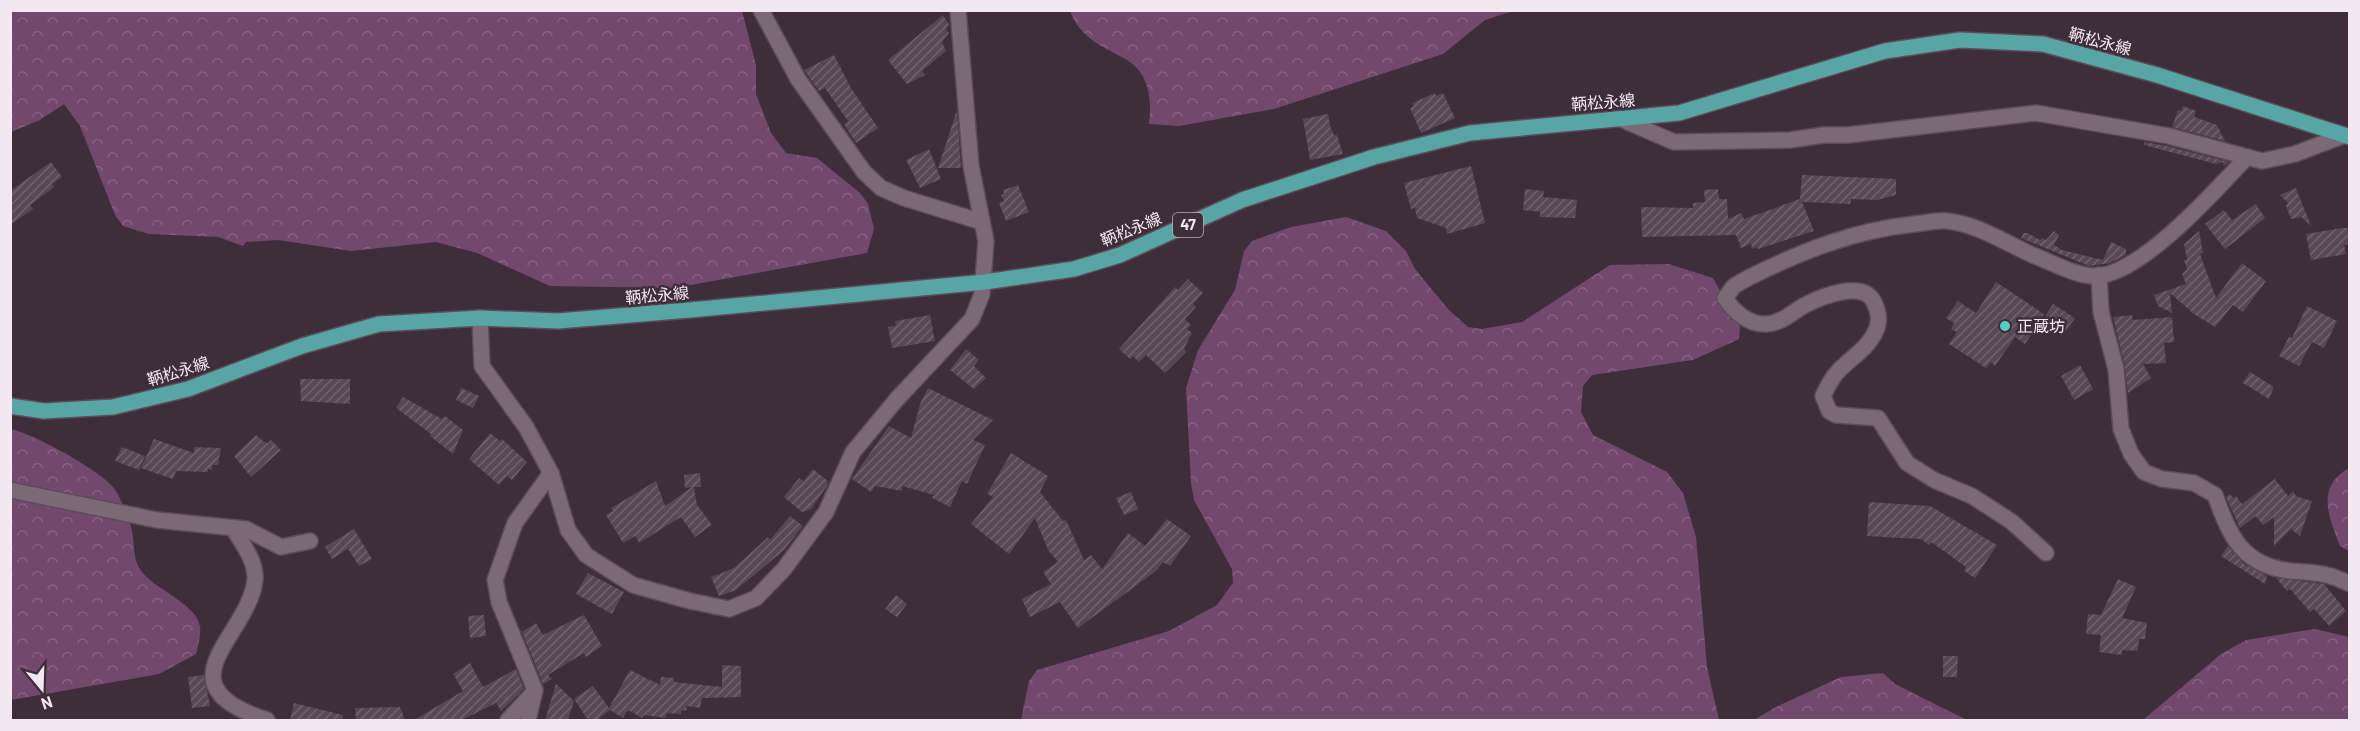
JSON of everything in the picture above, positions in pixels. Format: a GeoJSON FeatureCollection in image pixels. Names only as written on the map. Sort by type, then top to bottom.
{"type":"FeatureCollection","features":[{"type":"Feature","properties":{"kind":"main road","name":"鞆松永線"},"geometry":{"type":"LineString","coordinates":[[10,406],[44,411],[113,407],[188,389],[302,346],[379,324],[480,318],[558,321],[985,282],[1074,269],[1120,255],[1242,200],[1374,157],[1470,133],[1554,123],[1679,113],[1885,51],[1960,40],[2043,44],[2157,75],[2346,136]]}},
{"type":"Feature","properties":{"kind":"street"},"geometry":{"type":"LineString","coordinates":[[761,10],[798,79],[864,172],[881,188],[904,198],[982,222]]}},
{"type":"Feature","properties":{"kind":"street"},"geometry":{"type":"LineString","coordinates":[[480,318],[482,366],[526,427],[551,473],[568,530],[586,555],[633,585],[729,609],[756,598],[784,569],[826,512],[853,452],[897,399],[972,319],[982,294],[985,282],[986,241],[971,166],[958,10]]}},
{"type":"Feature","properties":{"kind":"street"},"geometry":{"type":"LineString","coordinates":[[1621,119],[1674,142],[1685,142],[1790,140],[2036,113],[2158,134],[2262,161],[2295,154],[2346,136]]}},
{"type":"Feature","properties":{"kind":"street"},"geometry":{"type":"LineString","coordinates":[[2046,553],[2012,522],[1972,496],[1934,480],[1907,463],[1878,418],[1836,415],[1829,411],[1822,396],[1835,375],[1863,352],[1877,328],[1879,314],[1871,296],[1862,291],[1840,292],[1806,304],[1775,323],[1762,324],[1739,314],[1732,309],[1725,298],[1734,286],[1748,278],[1846,235],[1887,227],[1947,221],[1976,228],[2062,267],[2099,275],[2115,272],[2144,255],[2188,221],[2247,158]]}},
{"type":"Feature","properties":{"kind":"street"},"geometry":{"type":"LineString","coordinates":[[2099,275],[2101,312],[2116,369],[2121,429],[2131,454],[2144,472],[2162,479],[2194,483],[2215,495],[2225,522],[2237,544],[2251,559],[2264,567],[2319,572],[2349,584]]}},
{"type":"Feature","properties":{"kind":"street"},"geometry":{"type":"LineString","coordinates":[[528,720],[536,690],[499,602],[495,580],[515,523],[551,473]]}},
{"type":"Feature","properties":{"kind":"street"},"geometry":{"type":"LineString","coordinates":[[10,490],[157,520],[246,529],[281,547],[310,541]]}},
{"type":"Feature","properties":{"kind":"street"},"geometry":{"type":"LineString","coordinates":[[234,528],[253,563],[255,577],[252,594],[218,653],[215,673],[216,689],[225,701],[244,713],[267,720]]}},
{"type":"Feature","properties":{"kind":"street"},"geometry":{"type":"LineString","coordinates":[[508,720],[536,690]]}},
{"type":"Feature","properties":{"kind":"green space"},"geometry":{"type":"Polygon","coordinates":[[[11,10],[742,11],[756,65],[756,94],[771,133],[786,153],[817,158],[860,193],[868,204],[874,229],[867,253],[674,288],[550,286],[477,253],[436,242],[351,251],[278,240],[246,242],[243,246],[218,237],[149,234],[123,226],[115,215],[80,126],[64,104],[40,120],[11,132],[11,10]]]}},
{"type":"Feature","properties":{"kind":"green space"},"geometry":{"type":"Polygon","coordinates":[[[1070,11],[1513,11],[1485,20],[1443,54],[1274,109],[1179,126],[1149,124],[1149,97],[1144,78],[1122,57],[1093,41],[1080,29],[1070,11]]]}},
{"type":"Feature","properties":{"kind":"green space"},"geometry":{"type":"Polygon","coordinates":[[[1346,217],[1386,231],[1406,251],[1415,269],[1448,309],[1468,327],[1482,329],[1522,322],[1610,265],[1669,264],[1713,278],[1740,327],[1739,339],[1693,360],[1592,375],[1583,386],[1581,412],[1593,435],[1667,472],[1683,493],[1696,537],[1707,667],[1719,720],[1021,720],[1029,681],[1037,670],[1169,631],[1217,605],[1233,583],[1232,569],[1194,500],[1186,388],[1198,350],[1235,290],[1244,251],[1252,241],[1291,227],[1346,217]]]}},
{"type":"Feature","properties":{"kind":"green space"},"geometry":{"type":"Polygon","coordinates":[[[10,429],[34,437],[65,453],[94,471],[113,487],[121,500],[130,524],[136,561],[142,572],[184,604],[197,619],[200,633],[196,654],[159,674],[11,700],[10,429]]]}},
{"type":"Feature","properties":{"kind":"green space"},"geometry":{"type":"Polygon","coordinates":[[[2349,468],[2349,551],[2340,546],[2332,524],[2328,493],[2338,476],[2349,468]]]}},
{"type":"Feature","properties":{"kind":"green space"},"geometry":{"type":"Polygon","coordinates":[[[2315,629],[2349,637],[2349,720],[2143,720],[2221,654],[2246,640],[2315,629]]]}},
{"type":"Feature","properties":{"kind":"green space"},"geometry":{"type":"Polygon","coordinates":[[[1883,673],[1895,684],[1967,720],[1754,720],[1776,707],[1841,677],[1883,673]]]}},
{"type":"Feature","properties":{"kind":"building"},"geometry":{"type":"Polygon","coordinates":[[[943,15],[949,24],[946,30],[949,33],[942,42],[946,51],[922,71],[925,75],[907,84],[888,60],[943,15]]]}},
{"type":"Feature","properties":{"kind":"building"},"geometry":{"type":"Polygon","coordinates":[[[834,55],[851,88],[878,128],[856,143],[844,124],[848,121],[825,88],[819,91],[804,70],[834,55]]]}},
{"type":"Feature","properties":{"kind":"building"},"geometry":{"type":"Polygon","coordinates":[[[1435,93],[1436,96],[1443,93],[1455,118],[1421,133],[1410,108],[1414,106],[1412,103],[1435,93]]]}},
{"type":"Feature","properties":{"kind":"building"},"geometry":{"type":"Polygon","coordinates":[[[2183,106],[2196,111],[2194,117],[2217,125],[2225,141],[2172,127],[2178,110],[2181,111],[2183,106]]]}},
{"type":"Feature","properties":{"kind":"building"},"geometry":{"type":"Polygon","coordinates":[[[957,110],[961,168],[938,168],[957,110]]]}},
{"type":"Feature","properties":{"kind":"building"},"geometry":{"type":"Polygon","coordinates":[[[1328,114],[1330,126],[1334,135],[1337,135],[1343,154],[1310,160],[1303,119],[1328,114]]]}},
{"type":"Feature","properties":{"kind":"building"},"geometry":{"type":"Polygon","coordinates":[[[2144,142],[2229,162],[2224,166],[2223,162],[2216,164],[2144,145],[2144,142]]]}},
{"type":"Feature","properties":{"kind":"building"},"geometry":{"type":"Polygon","coordinates":[[[929,149],[941,179],[920,188],[906,160],[929,149]]]}},
{"type":"Feature","properties":{"kind":"building"},"geometry":{"type":"Polygon","coordinates":[[[51,162],[62,177],[52,184],[54,187],[30,205],[33,209],[10,225],[10,191],[51,162]]]}},
{"type":"Feature","properties":{"kind":"building"},"geometry":{"type":"Polygon","coordinates":[[[1471,166],[1485,223],[1447,234],[1446,228],[1417,218],[1415,208],[1411,209],[1404,183],[1471,166]]]}},
{"type":"Feature","properties":{"kind":"building"},"geometry":{"type":"Polygon","coordinates":[[[1802,175],[1896,179],[1896,195],[1877,200],[1851,199],[1850,204],[1802,202],[1814,231],[1758,249],[1757,247],[1752,249],[1751,244],[1741,248],[1736,235],[1642,237],[1641,207],[1693,208],[1693,203],[1705,202],[1704,190],[1718,189],[1719,199],[1727,199],[1728,219],[1741,213],[1744,219],[1800,199],[1802,175]]]}},
{"type":"Feature","properties":{"kind":"building"},"geometry":{"type":"Polygon","coordinates":[[[1018,185],[1029,212],[1006,221],[999,203],[1004,201],[1001,195],[1004,194],[1003,190],[1018,185]]]}},
{"type":"Feature","properties":{"kind":"building"},"geometry":{"type":"Polygon","coordinates":[[[2296,188],[2311,226],[2301,217],[2291,219],[2286,206],[2288,203],[2280,195],[2296,188]]]}},
{"type":"Feature","properties":{"kind":"building"},"geometry":{"type":"Polygon","coordinates":[[[1525,189],[1544,191],[1543,197],[1577,200],[1575,218],[1540,217],[1540,212],[1523,210],[1525,189]]]}},
{"type":"Feature","properties":{"kind":"building"},"geometry":{"type":"Polygon","coordinates":[[[2256,204],[2265,218],[2225,249],[2205,224],[2224,210],[2232,220],[2256,204]]]}},
{"type":"Feature","properties":{"kind":"building"},"geometry":{"type":"Polygon","coordinates":[[[2349,228],[2349,244],[2344,245],[2346,254],[2311,260],[2306,234],[2349,228]]]}},
{"type":"Feature","properties":{"kind":"building"},"geometry":{"type":"Polygon","coordinates":[[[2054,231],[2059,235],[2054,245],[2062,250],[2103,260],[2111,242],[2126,249],[2126,255],[2110,263],[2089,266],[2021,238],[2024,233],[2028,233],[2040,240],[2042,238],[2046,240],[2054,231]]]}},
{"type":"Feature","properties":{"kind":"building"},"geometry":{"type":"Polygon","coordinates":[[[2199,231],[2203,253],[2200,254],[2216,298],[2242,263],[2266,281],[2243,312],[2233,305],[2215,327],[2194,314],[2170,293],[2172,313],[2158,306],[2154,295],[2186,284],[2182,274],[2187,269],[2184,260],[2187,260],[2184,244],[2199,231]]]}},
{"type":"Feature","properties":{"kind":"building"},"geometry":{"type":"Polygon","coordinates":[[[1188,279],[1203,293],[1193,304],[1196,307],[1185,319],[1191,325],[1187,329],[1192,333],[1184,349],[1186,352],[1165,373],[1146,355],[1139,362],[1133,356],[1130,359],[1119,349],[1175,287],[1178,290],[1188,279]]]}},
{"type":"Feature","properties":{"kind":"building"},"geometry":{"type":"Polygon","coordinates":[[[1996,282],[2044,314],[2025,344],[2015,337],[1995,366],[1991,362],[1986,368],[1949,344],[1957,332],[1951,329],[1954,323],[1946,318],[1958,301],[1976,313],[1996,282]]]}},
{"type":"Feature","properties":{"kind":"building"},"geometry":{"type":"Polygon","coordinates":[[[2053,304],[2075,318],[2066,331],[2044,318],[2053,304]]]}},
{"type":"Feature","properties":{"kind":"building"},"geometry":{"type":"Polygon","coordinates":[[[2307,306],[2337,321],[2324,348],[2312,342],[2299,366],[2279,356],[2289,337],[2292,338],[2307,306]]]}},
{"type":"Feature","properties":{"kind":"building"},"geometry":{"type":"Polygon","coordinates":[[[930,315],[935,341],[892,348],[888,327],[896,326],[895,321],[930,315]]]}},
{"type":"Feature","properties":{"kind":"building"},"geometry":{"type":"Polygon","coordinates":[[[2132,315],[2133,320],[2172,317],[2174,342],[2164,343],[2166,363],[2143,364],[2151,378],[2128,393],[2125,367],[2113,317],[2132,315]]]}},
{"type":"Feature","properties":{"kind":"building"},"geometry":{"type":"Polygon","coordinates":[[[966,349],[979,360],[974,366],[986,378],[974,389],[950,370],[966,349]]]}},
{"type":"Feature","properties":{"kind":"building"},"geometry":{"type":"Polygon","coordinates":[[[2080,365],[2093,389],[2074,400],[2061,376],[2080,365]]]}},
{"type":"Feature","properties":{"kind":"building"},"geometry":{"type":"Polygon","coordinates":[[[2250,372],[2274,387],[2269,399],[2243,383],[2250,372]]]}},
{"type":"Feature","properties":{"kind":"building"},"geometry":{"type":"Polygon","coordinates":[[[300,379],[350,379],[350,404],[301,401],[300,379]]]}},
{"type":"Feature","properties":{"kind":"building"},"geometry":{"type":"Polygon","coordinates":[[[461,388],[479,396],[473,408],[456,400],[461,388]]]}},
{"type":"Feature","properties":{"kind":"building"},"geometry":{"type":"Polygon","coordinates":[[[928,388],[993,420],[973,440],[985,445],[967,484],[962,481],[950,507],[932,498],[934,495],[902,486],[902,491],[875,486],[871,492],[852,479],[889,426],[911,438],[920,404],[928,388]]]}},
{"type":"Feature","properties":{"kind":"building"},"geometry":{"type":"Polygon","coordinates":[[[403,397],[442,419],[445,416],[463,430],[453,454],[396,408],[403,397]]]}},
{"type":"Feature","properties":{"kind":"building"},"geometry":{"type":"Polygon","coordinates":[[[490,433],[500,441],[502,439],[527,462],[512,480],[507,476],[499,485],[469,459],[490,433]]]}},
{"type":"Feature","properties":{"kind":"building"},"geometry":{"type":"Polygon","coordinates":[[[256,435],[264,442],[268,443],[271,440],[281,450],[251,477],[234,456],[256,435]]]}},
{"type":"Feature","properties":{"kind":"building"},"geometry":{"type":"Polygon","coordinates":[[[154,439],[194,453],[194,447],[221,448],[218,465],[212,465],[212,470],[208,469],[208,472],[176,471],[173,479],[141,468],[154,439]]]}},
{"type":"Feature","properties":{"kind":"building"},"geometry":{"type":"Polygon","coordinates":[[[122,447],[145,456],[139,470],[115,461],[122,447]]]}},
{"type":"Feature","properties":{"kind":"building"},"geometry":{"type":"Polygon","coordinates":[[[1011,453],[1048,476],[1040,492],[1063,521],[1066,520],[1084,560],[1091,555],[1102,569],[1128,533],[1145,546],[1167,519],[1191,536],[1170,566],[1163,562],[1156,571],[1078,628],[1060,602],[1030,617],[1022,599],[1051,584],[1043,572],[1058,562],[1048,550],[1035,518],[1009,554],[971,524],[993,497],[987,494],[1011,453]]]}},
{"type":"Feature","properties":{"kind":"building"},"geometry":{"type":"Polygon","coordinates":[[[813,469],[828,481],[827,486],[811,509],[802,512],[784,497],[799,478],[804,481],[813,469]]]}},
{"type":"Feature","properties":{"kind":"building"},"geometry":{"type":"Polygon","coordinates":[[[700,473],[701,487],[694,487],[697,505],[712,525],[695,537],[681,517],[639,543],[635,536],[623,543],[606,515],[613,511],[611,508],[656,481],[665,506],[692,487],[685,488],[684,475],[700,473]]]}},
{"type":"Feature","properties":{"kind":"building"},"geometry":{"type":"Polygon","coordinates":[[[2275,479],[2288,496],[2293,491],[2296,496],[2312,501],[2300,536],[2291,529],[2274,546],[2274,517],[2263,525],[2256,516],[2240,528],[2226,497],[2230,494],[2233,498],[2236,496],[2242,504],[2275,479]]]}},
{"type":"Feature","properties":{"kind":"building"},"geometry":{"type":"Polygon","coordinates":[[[1131,492],[1138,509],[1124,515],[1116,498],[1131,492]]]}},
{"type":"Feature","properties":{"kind":"building"},"geometry":{"type":"Polygon","coordinates":[[[1869,502],[1930,506],[1997,545],[1975,578],[1964,571],[1966,567],[1931,542],[1929,545],[1921,539],[1867,536],[1869,502]]]}},
{"type":"Feature","properties":{"kind":"building"},"geometry":{"type":"Polygon","coordinates":[[[790,516],[803,526],[784,550],[736,590],[719,596],[711,577],[734,568],[768,537],[770,540],[790,516]]]}},
{"type":"Feature","properties":{"kind":"building"},"geometry":{"type":"Polygon","coordinates":[[[354,529],[372,559],[359,566],[348,549],[332,559],[325,547],[354,529]]]}},
{"type":"Feature","properties":{"kind":"building"},"geometry":{"type":"Polygon","coordinates":[[[2228,546],[2244,564],[2267,576],[2265,584],[2221,556],[2228,546]]]}},
{"type":"Feature","properties":{"kind":"building"},"geometry":{"type":"Polygon","coordinates":[[[588,573],[624,592],[612,614],[576,594],[588,573]]]}},
{"type":"Feature","properties":{"kind":"building"},"geometry":{"type":"Polygon","coordinates":[[[2276,578],[2324,584],[2346,611],[2329,626],[2314,609],[2310,612],[2290,589],[2287,591],[2276,578]]]}},
{"type":"Feature","properties":{"kind":"building"},"geometry":{"type":"Polygon","coordinates":[[[2118,579],[2136,587],[2122,618],[2147,623],[2145,639],[2139,639],[2138,651],[2122,650],[2122,655],[2099,652],[2101,635],[2086,634],[2088,614],[2101,615],[2118,579]]]}},
{"type":"Feature","properties":{"kind":"building"},"geometry":{"type":"Polygon","coordinates":[[[896,595],[907,604],[897,617],[885,609],[896,595]]]}},
{"type":"Feature","properties":{"kind":"building"},"geometry":{"type":"Polygon","coordinates":[[[484,615],[486,636],[470,638],[468,616],[484,615]]]}},
{"type":"Feature","properties":{"kind":"building"},"geometry":{"type":"Polygon","coordinates":[[[584,615],[602,646],[586,657],[584,653],[548,675],[552,679],[543,684],[522,632],[536,623],[543,635],[584,615]]]}},
{"type":"Feature","properties":{"kind":"building"},"geometry":{"type":"Polygon","coordinates":[[[1943,656],[1958,656],[1957,677],[1943,677],[1943,656]]]}},
{"type":"Feature","properties":{"kind":"building"},"geometry":{"type":"Polygon","coordinates":[[[470,663],[483,687],[516,669],[524,689],[501,711],[496,703],[462,720],[414,720],[463,691],[453,674],[470,663]]]}},
{"type":"Feature","properties":{"kind":"building"},"geometry":{"type":"Polygon","coordinates":[[[722,665],[741,666],[741,697],[702,698],[700,708],[686,706],[687,710],[681,711],[681,714],[667,713],[666,718],[644,715],[642,718],[628,710],[623,718],[610,710],[597,720],[588,720],[574,699],[593,686],[609,708],[630,670],[660,685],[661,677],[674,678],[674,682],[722,687],[722,665]]]}},
{"type":"Feature","properties":{"kind":"building"},"geometry":{"type":"Polygon","coordinates":[[[204,675],[210,706],[192,708],[188,677],[204,675]]]}},
{"type":"Feature","properties":{"kind":"building"},"geometry":{"type":"Polygon","coordinates":[[[556,684],[574,701],[568,720],[545,720],[556,684]]]}},
{"type":"Feature","properties":{"kind":"building"},"geometry":{"type":"Polygon","coordinates":[[[294,703],[343,715],[342,720],[290,720],[294,703]]]}},
{"type":"Feature","properties":{"kind":"building"},"geometry":{"type":"Polygon","coordinates":[[[400,707],[405,720],[356,720],[355,708],[400,707]]]}},
{"type":"Feature","properties":{"kind":"place","name":"正蔵坊"},"geometry":{"type":"Point","coordinates":[2005,326]}}]}
